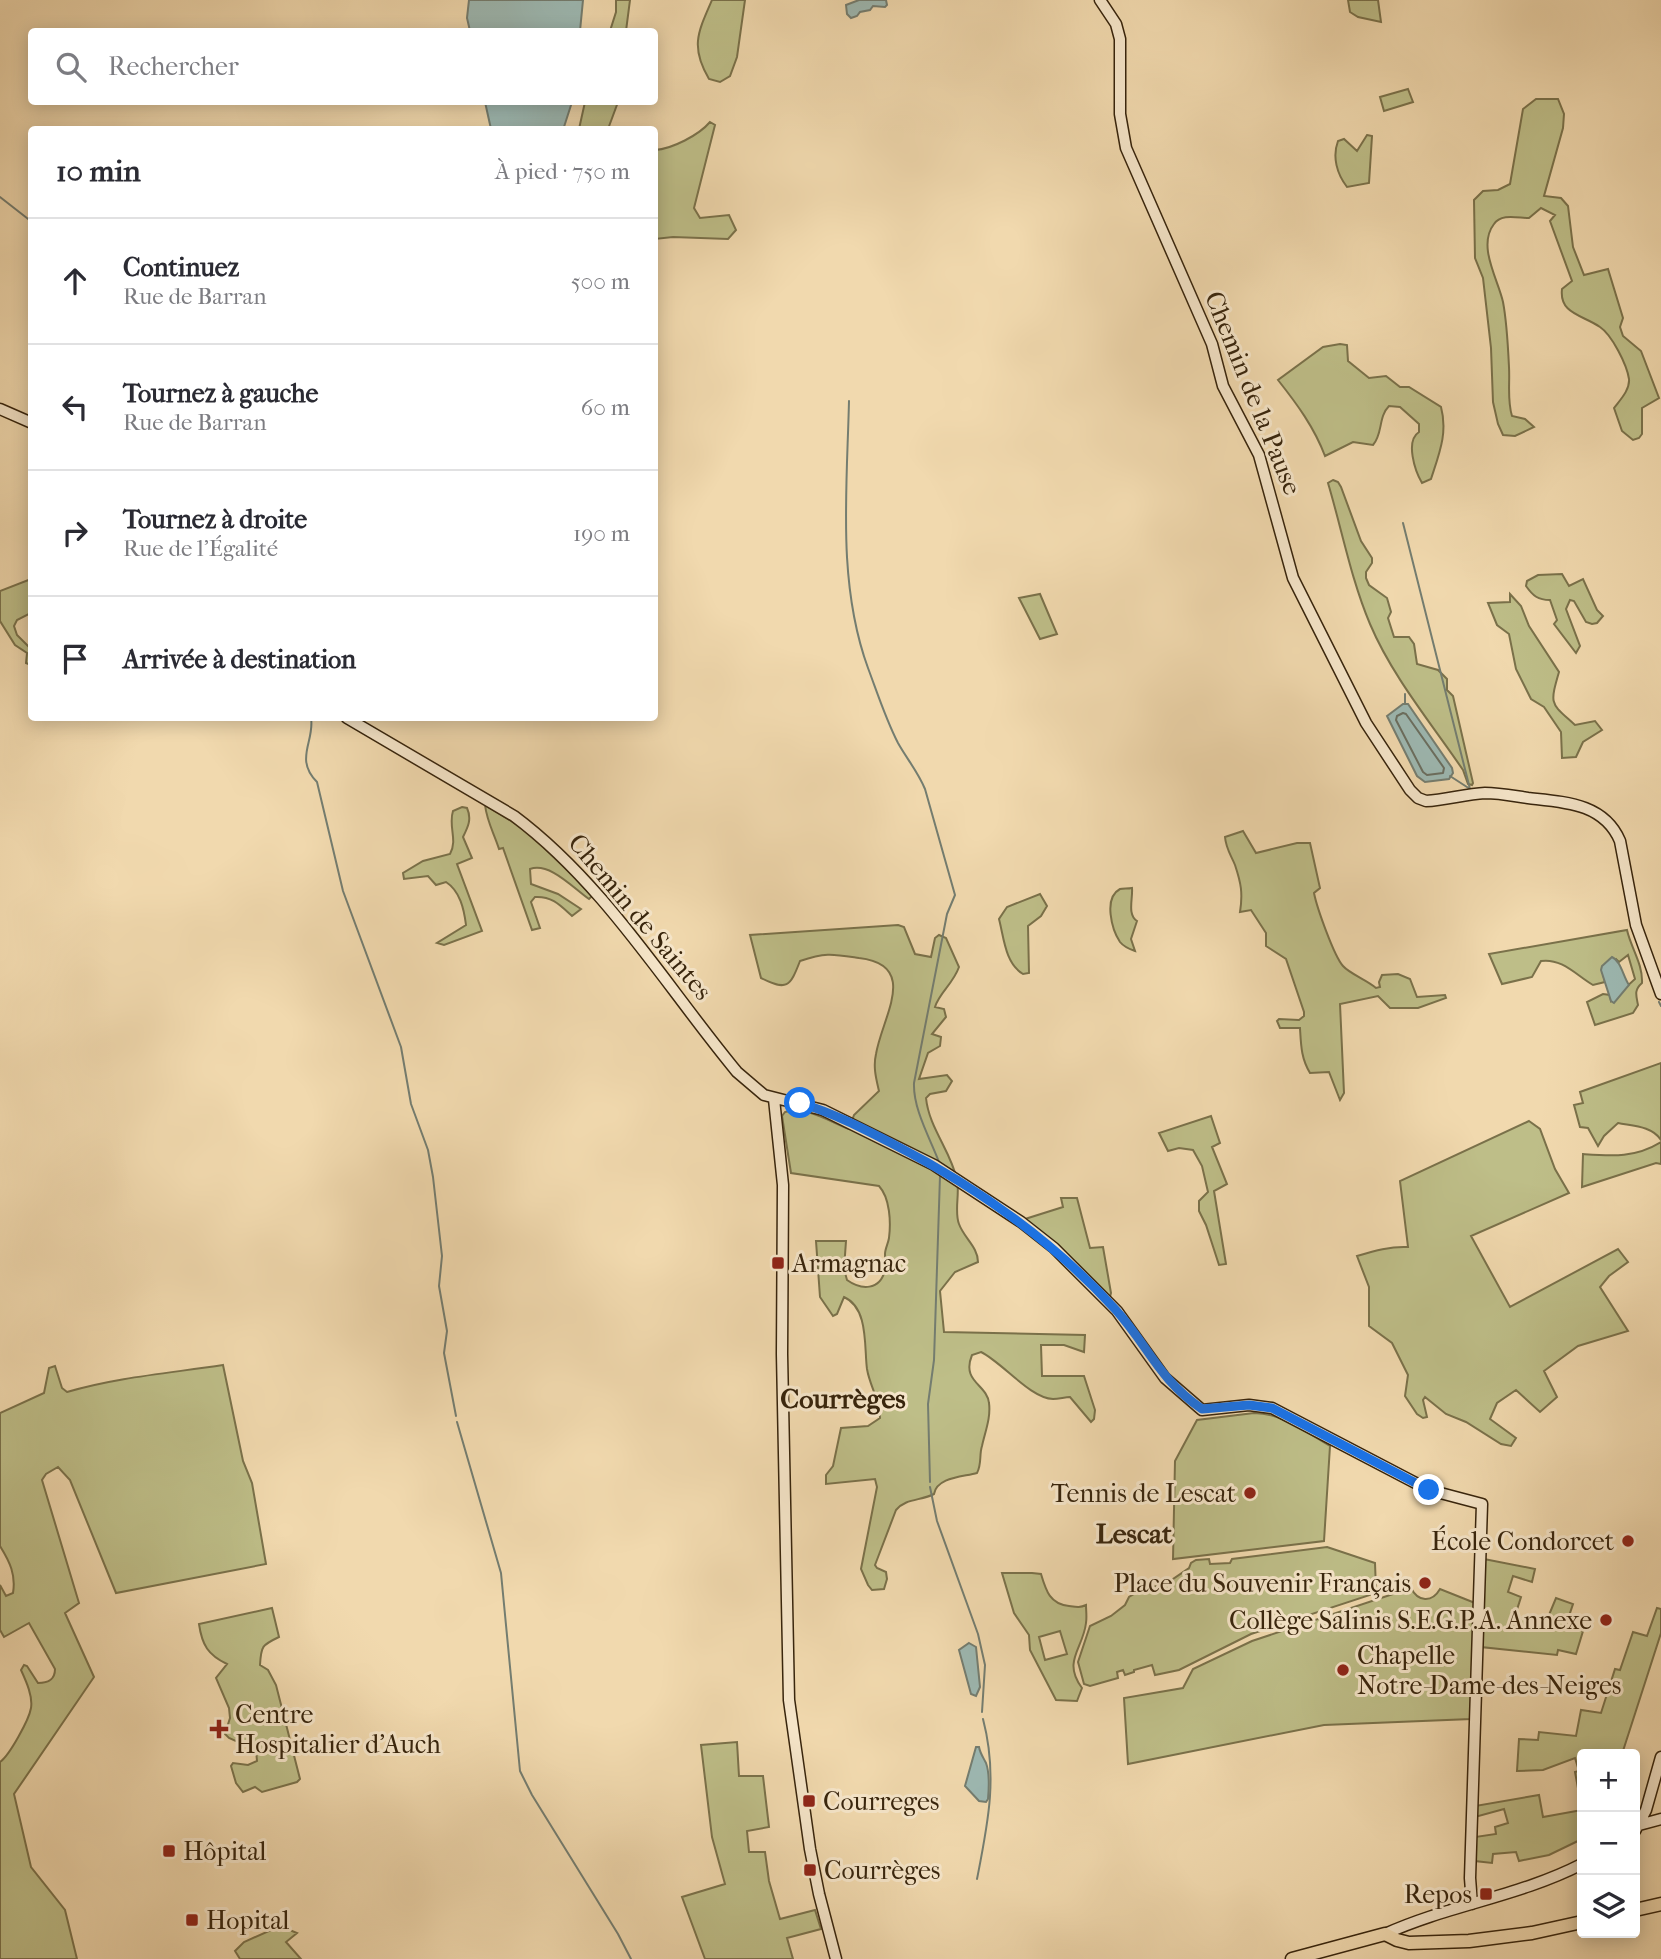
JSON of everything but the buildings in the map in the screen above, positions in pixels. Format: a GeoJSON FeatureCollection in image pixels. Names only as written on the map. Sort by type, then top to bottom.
{"type":"FeatureCollection","features":[{"type":"Feature","properties":{"kind":"main road"},"geometry":{"type":"LineString","coordinates":[[1640,1909],[1661,1904]]}},
{"type":"Feature","properties":{"kind":"main road"},"geometry":{"type":"LineString","coordinates":[[1292,1959],[1385,1934],[1409,1943],[1469,1941],[1532,1933],[1577,1923]]}},
{"type":"Feature","properties":{"kind":"street","name":"Chemin de la Pause"},"geometry":{"type":"LineString","coordinates":[[1100,0],[1115,24],[1120,39],[1119,114],[1126,148],[1212,344],[1223,386],[1232,407],[1252,438],[1259,455],[1293,578],[1353,702],[1389,760],[1418,798],[1426,801],[1485,793],[1502,794],[1574,804],[1603,816],[1615,829],[1620,841],[1636,925],[1661,994]]}},
{"type":"Feature","properties":{"kind":"street"},"geometry":{"type":"LineString","coordinates":[[0,409],[28,421]]}},
{"type":"Feature","properties":{"kind":"street","name":"Chemin de Saintes"},"geometry":{"type":"LineString","coordinates":[[352,721],[514,816],[533,830],[577,870],[737,1072],[764,1095],[774,1099]]}},
{"type":"Feature","properties":{"kind":"street"},"geometry":{"type":"LineString","coordinates":[[836,1959],[810,1849],[789,1700],[782,1354],[783,1176],[774,1099],[800,1103],[845,1119],[934,1165],[1021,1222],[1054,1248],[1117,1311],[1165,1378],[1202,1409],[1260,1405],[1283,1412],[1429,1490],[1482,1504],[1470,1878],[1472,1903]]}},
{"type":"Feature","properties":{"kind":"street"},"geometry":{"type":"LineString","coordinates":[[1640,1822],[1661,1757]]}},
{"type":"Feature","properties":{"kind":"street"},"geometry":{"type":"LineString","coordinates":[[1640,1827],[1661,1819]]}},
{"type":"Feature","properties":{"kind":"street"},"geometry":{"type":"LineString","coordinates":[[1385,1934],[1410,1923],[1547,1880],[1577,1866]]}},
{"type":"Feature","properties":{"kind":"green space"},"geometry":{"type":"Polygon","coordinates":[[[616,0],[630,0],[626,28],[611,28],[616,12],[616,0]]]}},
{"type":"Feature","properties":{"kind":"green space"},"geometry":{"type":"Polygon","coordinates":[[[712,0],[745,0],[737,57],[730,76],[720,82],[709,79],[699,58],[698,48],[700,31],[712,0]]]}},
{"type":"Feature","properties":{"kind":"green space"},"geometry":{"type":"Polygon","coordinates":[[[1348,0],[1378,0],[1381,22],[1358,17],[1350,12],[1348,0]]]}},
{"type":"Feature","properties":{"kind":"green space"},"geometry":{"type":"Polygon","coordinates":[[[1408,89],[1413,102],[1384,111],[1380,97],[1408,89]]]}},
{"type":"Feature","properties":{"kind":"green space"},"geometry":{"type":"Polygon","coordinates":[[[1536,99],[1558,99],[1564,114],[1563,128],[1544,196],[1561,198],[1568,206],[1573,247],[1584,275],[1608,269],[1623,318],[1620,327],[1623,336],[1641,351],[1659,398],[1642,408],[1642,434],[1633,440],[1622,431],[1614,408],[1628,387],[1629,379],[1625,366],[1605,331],[1564,304],[1562,289],[1572,281],[1550,221],[1555,215],[1541,208],[1529,218],[1501,218],[1489,233],[1490,263],[1503,302],[1505,318],[1510,410],[1512,416],[1525,419],[1534,427],[1515,436],[1503,435],[1498,424],[1493,402],[1491,348],[1483,278],[1475,258],[1474,200],[1483,191],[1498,190],[1510,184],[1523,109],[1536,99]]]}},
{"type":"Feature","properties":{"kind":"green space"},"geometry":{"type":"Polygon","coordinates":[[[584,105],[617,105],[609,126],[580,126],[584,105]]]}},
{"type":"Feature","properties":{"kind":"green space"},"geometry":{"type":"Polygon","coordinates":[[[710,122],[715,125],[694,208],[700,218],[729,215],[736,230],[728,239],[658,239],[658,149],[669,147],[699,132],[710,122]]]}},
{"type":"Feature","properties":{"kind":"green space"},"geometry":{"type":"Polygon","coordinates":[[[1367,135],[1372,136],[1369,183],[1347,187],[1336,165],[1338,141],[1344,139],[1357,151],[1367,135]]]}},
{"type":"Feature","properties":{"kind":"green space"},"geometry":{"type":"Polygon","coordinates":[[[1347,345],[1348,361],[1369,378],[1386,376],[1400,387],[1409,387],[1441,407],[1443,435],[1431,479],[1422,483],[1413,456],[1413,442],[1419,432],[1419,424],[1400,407],[1389,406],[1386,410],[1373,445],[1353,442],[1325,456],[1316,435],[1278,380],[1323,347],[1347,345]]]}},
{"type":"Feature","properties":{"kind":"green space"},"geometry":{"type":"Polygon","coordinates":[[[1333,480],[1341,487],[1361,541],[1372,558],[1366,578],[1369,585],[1387,598],[1391,612],[1388,618],[1394,637],[1409,637],[1414,644],[1417,664],[1438,670],[1447,679],[1447,690],[1453,696],[1472,785],[1468,784],[1463,770],[1401,681],[1370,624],[1352,572],[1328,483],[1333,480]]]}},
{"type":"Feature","properties":{"kind":"green space"},"geometry":{"type":"Polygon","coordinates":[[[1562,574],[1569,586],[1583,579],[1597,610],[1603,616],[1597,623],[1586,622],[1574,601],[1570,600],[1566,609],[1580,646],[1576,653],[1554,624],[1557,620],[1550,600],[1536,597],[1526,586],[1527,581],[1538,575],[1562,574]]]}},
{"type":"Feature","properties":{"kind":"green space"},"geometry":{"type":"Polygon","coordinates":[[[28,580],[28,614],[17,620],[14,626],[17,635],[28,646],[28,664],[27,653],[15,645],[0,621],[0,591],[28,580]]]}},
{"type":"Feature","properties":{"kind":"green space"},"geometry":{"type":"Polygon","coordinates":[[[1040,594],[1057,634],[1040,639],[1019,598],[1040,594]]]}},
{"type":"Feature","properties":{"kind":"green space"},"geometry":{"type":"Polygon","coordinates":[[[1510,594],[1521,606],[1529,626],[1559,672],[1553,698],[1557,708],[1575,725],[1595,721],[1602,730],[1583,742],[1576,757],[1562,758],[1561,732],[1544,707],[1531,699],[1516,669],[1509,634],[1497,625],[1488,603],[1510,602],[1510,594]]]}},
{"type":"Feature","properties":{"kind":"green space"},"geometry":{"type":"Polygon","coordinates":[[[485,805],[526,830],[593,895],[589,899],[561,877],[545,869],[530,869],[531,884],[558,894],[581,909],[572,916],[551,900],[535,897],[531,902],[540,928],[532,930],[503,848],[499,849],[485,805]]]}},
{"type":"Feature","properties":{"kind":"green space"},"geometry":{"type":"Polygon","coordinates":[[[467,808],[469,816],[463,837],[472,858],[457,864],[482,931],[444,945],[437,943],[466,925],[458,895],[446,882],[436,885],[428,876],[404,879],[403,873],[423,861],[450,854],[453,843],[453,811],[467,808]]]}},
{"type":"Feature","properties":{"kind":"green space"},"geometry":{"type":"Polygon","coordinates":[[[1243,831],[1256,853],[1297,843],[1310,843],[1320,888],[1314,893],[1316,900],[1339,961],[1346,969],[1376,988],[1380,987],[1382,975],[1398,974],[1410,979],[1417,997],[1445,995],[1446,998],[1418,1008],[1390,1008],[1378,996],[1340,1004],[1344,1093],[1340,1100],[1329,1072],[1310,1073],[1303,1057],[1300,1028],[1280,1028],[1277,1021],[1299,1020],[1304,1016],[1304,1012],[1286,959],[1266,946],[1266,933],[1251,910],[1240,912],[1240,883],[1225,837],[1243,831]]]}},
{"type":"Feature","properties":{"kind":"green space"},"geometry":{"type":"Polygon","coordinates":[[[1132,888],[1131,910],[1137,921],[1131,939],[1135,951],[1120,942],[1114,930],[1110,907],[1115,893],[1120,889],[1132,888]]]}},
{"type":"Feature","properties":{"kind":"green space"},"geometry":{"type":"Polygon","coordinates":[[[1040,894],[1047,906],[1041,916],[1028,926],[1029,973],[1023,974],[1009,957],[999,919],[1007,907],[1040,894]]]}},
{"type":"Feature","properties":{"kind":"green space"},"geometry":{"type":"Polygon","coordinates":[[[898,925],[904,927],[915,954],[931,957],[935,938],[939,935],[946,938],[959,967],[935,1007],[944,1009],[946,1017],[932,1034],[941,1037],[940,1046],[928,1053],[919,1079],[947,1075],[952,1081],[946,1091],[930,1094],[926,1098],[931,1119],[957,1180],[959,1224],[976,1252],[978,1262],[955,1272],[940,1291],[944,1332],[1085,1335],[1084,1352],[1064,1345],[1041,1345],[1042,1376],[1084,1376],[1095,1410],[1091,1422],[1070,1397],[1044,1397],[1026,1387],[981,1352],[972,1355],[969,1364],[972,1377],[984,1391],[989,1403],[979,1470],[977,1473],[945,1481],[936,1488],[934,1494],[904,1503],[896,1510],[875,1565],[886,1572],[884,1589],[872,1590],[861,1569],[877,1487],[875,1479],[826,1484],[826,1475],[833,1466],[841,1428],[868,1426],[880,1418],[880,1411],[867,1369],[864,1329],[858,1310],[844,1297],[837,1314],[833,1316],[820,1297],[816,1241],[846,1241],[844,1269],[847,1280],[858,1286],[874,1285],[883,1277],[885,1270],[885,1252],[890,1232],[889,1210],[879,1186],[791,1173],[782,1116],[785,1112],[802,1111],[849,1129],[854,1115],[879,1091],[875,1059],[893,995],[893,982],[888,971],[877,963],[830,955],[800,961],[790,981],[777,984],[761,978],[750,935],[898,925]]]}},
{"type":"Feature","properties":{"kind":"green space"},"geometry":{"type":"Polygon","coordinates":[[[1627,930],[1642,976],[1642,983],[1636,993],[1638,1005],[1633,1013],[1595,1025],[1587,1002],[1603,994],[1610,995],[1611,1001],[1635,979],[1628,955],[1619,962],[1616,959],[1602,970],[1605,982],[1593,985],[1568,968],[1549,961],[1541,961],[1532,977],[1502,984],[1489,954],[1627,930]]]}},
{"type":"Feature","properties":{"kind":"green space"},"geometry":{"type":"Polygon","coordinates":[[[1661,1063],[1661,1140],[1647,1129],[1618,1123],[1598,1146],[1588,1128],[1580,1127],[1574,1105],[1583,1103],[1580,1092],[1661,1063]]]}},
{"type":"Feature","properties":{"kind":"green space"},"geometry":{"type":"Polygon","coordinates":[[[1211,1116],[1220,1143],[1212,1147],[1227,1184],[1214,1191],[1226,1264],[1219,1265],[1199,1211],[1199,1201],[1208,1192],[1202,1166],[1193,1150],[1179,1148],[1168,1151],[1159,1133],[1211,1116]]]}},
{"type":"Feature","properties":{"kind":"green space"},"geometry":{"type":"Polygon","coordinates":[[[1529,1121],[1540,1129],[1555,1169],[1569,1193],[1471,1236],[1510,1307],[1618,1249],[1628,1262],[1609,1276],[1600,1287],[1628,1331],[1578,1346],[1544,1371],[1557,1397],[1540,1412],[1516,1390],[1497,1403],[1490,1419],[1516,1438],[1511,1446],[1501,1444],[1466,1422],[1446,1414],[1425,1397],[1423,1400],[1427,1417],[1423,1418],[1417,1414],[1405,1396],[1408,1375],[1392,1343],[1369,1326],[1369,1287],[1357,1256],[1389,1248],[1408,1247],[1400,1181],[1529,1121]]]}},
{"type":"Feature","properties":{"kind":"green space"},"geometry":{"type":"Polygon","coordinates":[[[1661,1142],[1661,1164],[1656,1163],[1582,1187],[1583,1154],[1633,1153],[1661,1142]]]}},
{"type":"Feature","properties":{"kind":"green space"},"geometry":{"type":"Polygon","coordinates":[[[1061,1198],[1077,1198],[1090,1248],[1103,1247],[1110,1297],[1025,1219],[1063,1207],[1061,1198]]]}},
{"type":"Feature","properties":{"kind":"green space"},"geometry":{"type":"Polygon","coordinates":[[[223,1365],[243,1461],[252,1483],[266,1564],[116,1593],[70,1480],[58,1467],[46,1474],[42,1480],[79,1603],[65,1613],[94,1677],[14,1794],[31,1867],[65,1910],[77,1959],[0,1959],[0,1762],[18,1737],[31,1708],[30,1694],[21,1670],[24,1665],[27,1666],[38,1683],[50,1680],[55,1669],[29,1623],[4,1637],[0,1630],[0,1585],[6,1596],[13,1593],[14,1580],[0,1546],[0,1413],[44,1393],[49,1368],[55,1366],[62,1388],[67,1392],[125,1379],[223,1365]]]}},
{"type":"Feature","properties":{"kind":"green space","name":"Tennis de Lescat"},"geometry":{"type":"Polygon","coordinates":[[[1254,1413],[1284,1420],[1330,1446],[1324,1541],[1173,1559],[1175,1461],[1197,1420],[1254,1413]]]}},
{"type":"Feature","properties":{"kind":"green space"},"geometry":{"type":"Polygon","coordinates":[[[1327,1547],[1375,1563],[1376,1590],[1373,1594],[1251,1634],[1179,1670],[1155,1675],[1152,1665],[1125,1675],[1123,1670],[1117,1672],[1118,1678],[1090,1686],[1084,1684],[1078,1662],[1090,1626],[1111,1616],[1125,1605],[1129,1597],[1139,1591],[1167,1583],[1196,1560],[1209,1559],[1210,1564],[1230,1563],[1232,1559],[1327,1547]]]}},
{"type":"Feature","properties":{"kind":"green space"},"geometry":{"type":"Polygon","coordinates":[[[1484,1559],[1535,1569],[1532,1582],[1513,1576],[1508,1592],[1521,1597],[1515,1616],[1544,1627],[1556,1598],[1573,1604],[1566,1625],[1583,1631],[1576,1654],[1558,1650],[1557,1655],[1481,1647],[1484,1559]]]}},
{"type":"Feature","properties":{"kind":"green space"},"geometry":{"type":"Polygon","coordinates":[[[1002,1573],[1041,1574],[1047,1591],[1057,1603],[1076,1607],[1086,1605],[1084,1632],[1074,1662],[1076,1679],[1082,1688],[1077,1701],[1056,1700],[1030,1650],[1029,1635],[1014,1613],[1002,1573]],[[1060,1631],[1039,1637],[1045,1660],[1067,1654],[1060,1631]]]}},
{"type":"Feature","properties":{"kind":"green space"},"geometry":{"type":"Polygon","coordinates":[[[1411,1588],[1417,1596],[1425,1599],[1433,1597],[1440,1589],[1475,1603],[1471,1719],[1324,1725],[1128,1764],[1124,1698],[1183,1688],[1193,1669],[1252,1641],[1411,1588]]]}},
{"type":"Feature","properties":{"kind":"green space"},"geometry":{"type":"Polygon","coordinates":[[[272,1608],[279,1637],[264,1647],[260,1665],[268,1670],[276,1685],[300,1779],[262,1792],[255,1787],[243,1792],[236,1783],[231,1766],[233,1763],[248,1765],[257,1761],[256,1750],[225,1734],[230,1718],[229,1708],[216,1678],[227,1664],[207,1648],[199,1624],[272,1608]]]}},
{"type":"Feature","properties":{"kind":"green space"},"geometry":{"type":"Polygon","coordinates":[[[1657,1608],[1661,1609],[1661,1633],[1624,1749],[1577,1749],[1577,1764],[1575,1758],[1543,1770],[1517,1771],[1519,1739],[1538,1740],[1539,1732],[1576,1736],[1581,1710],[1601,1713],[1615,1669],[1620,1670],[1633,1632],[1647,1636],[1657,1608]]]}},
{"type":"Feature","properties":{"kind":"green space"},"geometry":{"type":"Polygon","coordinates":[[[737,1742],[739,1776],[763,1776],[769,1827],[747,1831],[749,1852],[765,1852],[769,1881],[780,1919],[815,1910],[821,1929],[787,1938],[793,1959],[705,1959],[682,1897],[725,1884],[712,1837],[701,1745],[737,1742]]]}},
{"type":"Feature","properties":{"kind":"green space"},"geometry":{"type":"Polygon","coordinates":[[[1539,1795],[1543,1817],[1577,1811],[1577,1841],[1549,1855],[1519,1861],[1516,1852],[1493,1854],[1492,1863],[1475,1861],[1475,1837],[1496,1834],[1495,1827],[1508,1823],[1504,1809],[1475,1817],[1475,1806],[1539,1795]]]}},
{"type":"Feature","properties":{"kind":"green space"},"geometry":{"type":"Polygon","coordinates":[[[280,1926],[297,1933],[286,1942],[301,1959],[240,1959],[235,1951],[244,1942],[280,1926]]]}},
{"type":"Feature","properties":{"kind":"water"},"geometry":{"type":"Polygon","coordinates":[[[469,0],[583,0],[580,28],[469,28],[467,18],[469,0]]]}},
{"type":"Feature","properties":{"kind":"water"},"geometry":{"type":"Polygon","coordinates":[[[859,0],[886,0],[887,5],[873,6],[851,18],[847,14],[846,5],[859,0]]]}},
{"type":"Feature","properties":{"kind":"water"},"geometry":{"type":"Polygon","coordinates":[[[486,105],[571,105],[564,126],[490,126],[486,105]]]}},
{"type":"Feature","properties":{"kind":"water"},"geometry":{"type":"Polygon","coordinates":[[[1403,704],[1408,704],[1452,768],[1453,773],[1449,779],[1425,782],[1417,776],[1387,716],[1403,704]]]}},
{"type":"Feature","properties":{"kind":"water"},"geometry":{"type":"Polygon","coordinates":[[[1612,957],[1620,965],[1629,985],[1614,1003],[1601,970],[1612,957]]]}},
{"type":"Feature","properties":{"kind":"water"},"geometry":{"type":"Polygon","coordinates":[[[969,1643],[976,1647],[980,1687],[976,1696],[971,1694],[959,1650],[969,1643]]]}},
{"type":"Feature","properties":{"kind":"water"},"geometry":{"type":"Polygon","coordinates":[[[976,1747],[979,1747],[988,1772],[986,1802],[979,1801],[965,1786],[976,1747]]]}},
{"type":"Feature","properties":{"kind":"waterway"},"geometry":{"type":"LineString","coordinates":[[0,197],[28,219]]}},
{"type":"Feature","properties":{"kind":"waterway"},"geometry":{"type":"LineString","coordinates":[[849,401],[846,536],[858,636],[890,725],[925,789],[955,895],[947,914],[914,1083],[919,1113],[939,1162]]}},
{"type":"Feature","properties":{"kind":"waterway"},"geometry":{"type":"LineString","coordinates":[[1403,523],[1470,789],[1450,776]]}},
{"type":"Feature","properties":{"kind":"waterway"},"geometry":{"type":"LineString","coordinates":[[1405,694],[1405,704]]}},
{"type":"Feature","properties":{"kind":"waterway"},"geometry":{"type":"LineString","coordinates":[[311,721],[307,766],[317,782],[343,891],[401,1047],[411,1104],[428,1150],[442,1256],[439,1286],[447,1331],[444,1353],[456,1416]]}},
{"type":"Feature","properties":{"kind":"waterway"},"geometry":{"type":"LineString","coordinates":[[1659,1002],[1661,1006]]}},
{"type":"Feature","properties":{"kind":"waterway"},"geometry":{"type":"LineString","coordinates":[[930,1482],[928,1404],[934,1360],[940,1176]]}},
{"type":"Feature","properties":{"kind":"waterway"},"geometry":{"type":"LineString","coordinates":[[457,1422],[501,1573],[520,1771],[631,1959]]}},
{"type":"Feature","properties":{"kind":"waterway"},"geometry":{"type":"LineString","coordinates":[[930,1487],[937,1521],[978,1634],[985,1665],[982,1712]]}},
{"type":"Feature","properties":{"kind":"waterway"},"geometry":{"type":"LineString","coordinates":[[977,1879],[988,1819],[991,1780],[983,1719]]}},
{"type":"Feature","properties":{"kind":"place","name":"Armagnac"},"geometry":{"type":"Point","coordinates":[778,1263]}},
{"type":"Feature","properties":{"kind":"place","name":"Tennis de Lescat"},"geometry":{"type":"Point","coordinates":[1250,1493]}},
{"type":"Feature","properties":{"kind":"place","name":"École Condorcet"},"geometry":{"type":"Point","coordinates":[1628,1541]}},
{"type":"Feature","properties":{"kind":"place","name":"Place du Souvenir Français"},"geometry":{"type":"Point","coordinates":[1425,1583]}},
{"type":"Feature","properties":{"kind":"place","name":"Collège Salinis S.E.G.P.A. Annexe"},"geometry":{"type":"Point","coordinates":[1606,1620]}},
{"type":"Feature","properties":{"kind":"place","name":"Chapelle Notre-Dame-des-Neiges"},"geometry":{"type":"Point","coordinates":[1343,1670]}},
{"type":"Feature","properties":{"kind":"place","name":"Centre Hospitalier d'Auch"},"geometry":{"type":"Point","coordinates":[219,1729]}},
{"type":"Feature","properties":{"kind":"place","name":"Courreges"},"geometry":{"type":"Point","coordinates":[809,1801]}},
{"type":"Feature","properties":{"kind":"place","name":"Hôpital"},"geometry":{"type":"Point","coordinates":[169,1851]}},
{"type":"Feature","properties":{"kind":"place","name":"Courrèges"},"geometry":{"type":"Point","coordinates":[810,1870]}},
{"type":"Feature","properties":{"kind":"place","name":"Repos"},"geometry":{"type":"Point","coordinates":[1486,1894]}},
{"type":"Feature","properties":{"kind":"place","name":"Hopital"},"geometry":{"type":"Point","coordinates":[192,1920]}},
{"type":"Feature","properties":{"kind":"district","name":"Courrèges"},"geometry":{"type":"Point","coordinates":[843,1398]}},
{"type":"Feature","properties":{"kind":"district","name":"Lescat"},"geometry":{"type":"Point","coordinates":[1134,1533]}},
{"type":"Feature","properties":{"kind":"route"},"geometry":{"type":"LineString","coordinates":[[800,1103],[845,1119],[934,1165],[1021,1222],[1054,1248],[1117,1311],[1165,1378],[1189,1401],[1202,1409],[1249,1405],[1272,1408],[1429,1490]]}}]}
